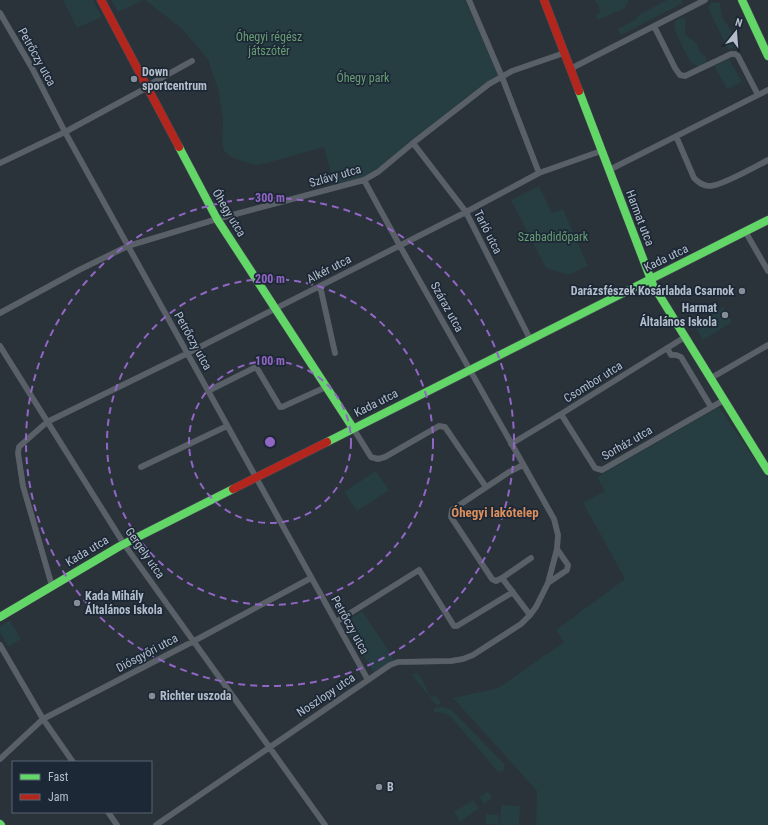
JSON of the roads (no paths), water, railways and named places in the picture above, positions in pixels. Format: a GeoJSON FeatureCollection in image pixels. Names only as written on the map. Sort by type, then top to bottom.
{"type":"FeatureCollection","features":[{"type":"Feature","properties":{"kind":"street","name":"Óhegy utca"},"geometry":{"type":"LineString","coordinates":[[101,0],[217,219],[353,428]]}},
{"type":"Feature","properties":{"kind":"street"},"geometry":{"type":"LineString","coordinates":[[469,0],[502,77],[539,173]]}},
{"type":"Feature","properties":{"kind":"street","name":"Harmat utca"},"geometry":{"type":"LineString","coordinates":[[544,0],[653,285],[768,471]]}},
{"type":"Feature","properties":{"kind":"street"},"geometry":{"type":"LineString","coordinates":[[570,69],[705,0]]}},
{"type":"Feature","properties":{"kind":"street"},"geometry":{"type":"LineString","coordinates":[[742,0],[768,56]]}},
{"type":"Feature","properties":{"kind":"street","name":"Petrőczy utca"},"geometry":{"type":"LineString","coordinates":[[0,13],[32,68],[65,132],[368,680]]}},
{"type":"Feature","properties":{"kind":"street"},"geometry":{"type":"LineString","coordinates":[[654,26],[680,75],[685,76],[731,54],[735,54],[738,56],[758,95]]}},
{"type":"Feature","properties":{"kind":"street","name":"Szlávy utca"},"geometry":{"type":"LineString","coordinates":[[0,313],[128,246],[217,219],[364,180],[378,172],[489,84],[512,71],[564,53]]}},
{"type":"Feature","properties":{"kind":"street"},"geometry":{"type":"LineString","coordinates":[[0,163],[65,132],[192,61]]}},
{"type":"Feature","properties":{"kind":"street"},"geometry":{"type":"LineString","coordinates":[[609,170],[768,90]]}},
{"type":"Feature","properties":{"kind":"street"},"geometry":{"type":"LineString","coordinates":[[676,136],[694,178],[704,186],[715,186],[768,160]]}},
{"type":"Feature","properties":{"kind":"street","name":"Tarló utca"},"geometry":{"type":"LineString","coordinates":[[413,143],[466,212],[530,339]]}},
{"type":"Feature","properties":{"kind":"street","name":"Alkér utca"},"geometry":{"type":"LineString","coordinates":[[52,586],[23,486],[18,453],[21,444],[47,422],[400,246],[539,173],[601,151]]}},
{"type":"Feature","properties":{"kind":"street","name":"Száraz utca"},"geometry":{"type":"LineString","coordinates":[[364,180],[511,444]]}},
{"type":"Feature","properties":{"kind":"street","name":"Kada utca"},"geometry":{"type":"LineString","coordinates":[[0,617],[124,544],[768,220]]}},
{"type":"Feature","properties":{"kind":"street"},"geometry":{"type":"LineString","coordinates":[[745,232],[768,271]]}},
{"type":"Feature","properties":{"kind":"street"},"geometry":{"type":"LineString","coordinates":[[320,286],[335,353]]}},
{"type":"Feature","properties":{"kind":"street","name":"Csombor utca"},"geometry":{"type":"LineString","coordinates":[[511,444],[685,337]]}},
{"type":"Feature","properties":{"kind":"street"},"geometry":{"type":"LineString","coordinates":[[711,378],[768,345]]}},
{"type":"Feature","properties":{"kind":"street","name":"Gergely utca"},"geometry":{"type":"LineString","coordinates":[[0,346],[124,544],[325,825]]}},
{"type":"Feature","properties":{"kind":"street"},"geometry":{"type":"LineString","coordinates":[[667,348],[671,355],[681,357],[711,407]]}},
{"type":"Feature","properties":{"kind":"street"},"geometry":{"type":"LineString","coordinates":[[208,391],[254,368],[258,370],[280,408],[326,387]]}},
{"type":"Feature","properties":{"kind":"street","name":"Sorház utca"},"geometry":{"type":"LineString","coordinates":[[561,414],[595,468],[602,470],[724,400]]}},
{"type":"Feature","properties":{"kind":"street"},"geometry":{"type":"LineString","coordinates":[[141,467],[227,426]]}},
{"type":"Feature","properties":{"kind":"street"},"geometry":{"type":"LineString","coordinates":[[353,428],[371,457],[378,459],[385,458],[439,426],[445,427],[486,487]]}},
{"type":"Feature","properties":{"kind":"street","name":"Noszlopy utca"},"geometry":{"type":"LineString","coordinates":[[156,825],[390,664],[398,662],[451,661],[462,659],[473,655],[521,624],[530,615],[536,607],[548,583],[557,549],[558,535],[554,519],[511,444]]}},
{"type":"Feature","properties":{"kind":"street"},"geometry":{"type":"LineString","coordinates":[[523,465],[509,472],[452,510],[451,517],[492,579],[496,581],[502,578],[531,558]]}},
{"type":"Feature","properties":{"kind":"street","name":"Noszlopy utca"},"geometry":{"type":"LineString","coordinates":[[548,583],[567,570],[568,565],[557,549]]}},
{"type":"Feature","properties":{"kind":"street"},"geometry":{"type":"LineString","coordinates":[[336,622],[419,570],[454,626],[457,626],[513,592]]}},
{"type":"Feature","properties":{"kind":"street","name":"Diósgyőri utca"},"geometry":{"type":"LineString","coordinates":[[0,759],[43,719],[194,641],[311,578]]}},
{"type":"Feature","properties":{"kind":"street"},"geometry":{"type":"LineString","coordinates":[[502,578],[530,615]]}},
{"type":"Feature","properties":{"kind":"street"},"geometry":{"type":"LineString","coordinates":[[0,645],[43,719],[72,761]]}},
{"type":"Feature","properties":{"kind":"street"},"geometry":{"type":"LineString","coordinates":[[109,813],[117,825]]}},
{"type":"Feature","properties":{"kind":"place","name":"Down sportcentrum"},"geometry":{"type":"Point","coordinates":[134,79]}},
{"type":"Feature","properties":{"kind":"place","name":"Darázsfészek Kosárlabda Csarnok"},"geometry":{"type":"Point","coordinates":[742,291]}},
{"type":"Feature","properties":{"kind":"place","name":"Harmat Általános Iskola"},"geometry":{"type":"Point","coordinates":[725,315]}},
{"type":"Feature","properties":{"kind":"place","name":"Kada Mihály Általános Iskola"},"geometry":{"type":"Point","coordinates":[77,603]}},
{"type":"Feature","properties":{"kind":"place","name":"Richter uszoda"},"geometry":{"type":"Point","coordinates":[152,696]}},
{"type":"Feature","properties":{"kind":"place","name":"B"},"geometry":{"type":"Point","coordinates":[379,787]}},
{"type":"Feature","properties":{"kind":"district","name":"Óhegyi lakótelep"},"geometry":{"type":"Point","coordinates":[495,512]}},
{"type":"Feature","properties":{"kind":"park label","name":"Óhegyi régész játszótér"},"geometry":{"type":"Point","coordinates":[269,44]}},
{"type":"Feature","properties":{"kind":"park label","name":"Óhegy park"},"geometry":{"type":"Point","coordinates":[363,78]}},
{"type":"Feature","properties":{"kind":"park label","name":"Szabadidőpark"},"geometry":{"type":"Point","coordinates":[553,237]}}]}
